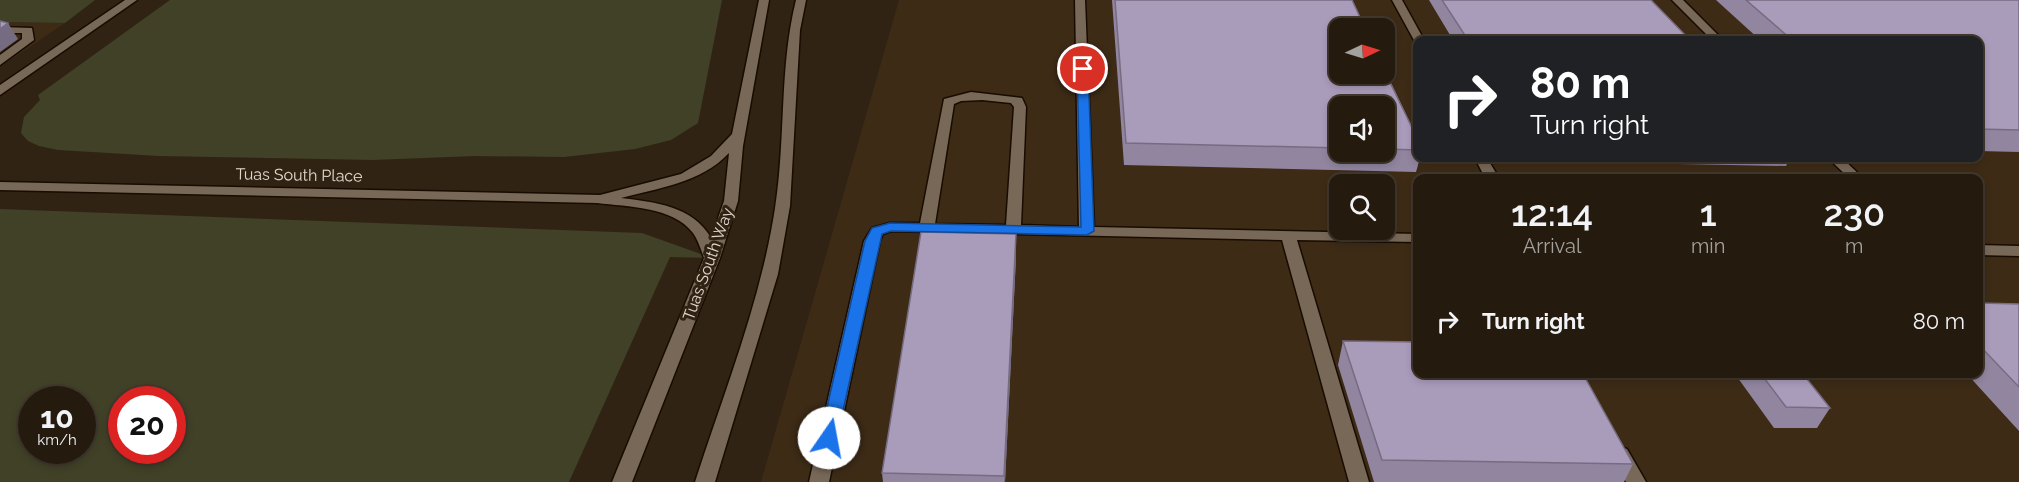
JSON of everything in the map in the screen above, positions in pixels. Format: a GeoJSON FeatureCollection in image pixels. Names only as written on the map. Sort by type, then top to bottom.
{"type":"FeatureCollection","features":[{"type":"Feature","properties":{"kind":"street"},"geometry":{"type":"LineString","coordinates":[[0,91],[132,0]]}},
{"type":"Feature","properties":{"kind":"street","name":"Tuas South Way"},"geometry":{"type":"LineString","coordinates":[[622,482],[712,258],[731,201],[738,135],[764,0]]}},
{"type":"Feature","properties":{"kind":"street"},"geometry":{"type":"LineString","coordinates":[[705,482],[770,274],[783,206],[794,30],[801,0]]}},
{"type":"Feature","properties":{"kind":"street"},"geometry":{"type":"LineString","coordinates":[[1080,0],[1087,231]]}},
{"type":"Feature","properties":{"kind":"street"},"geometry":{"type":"LineString","coordinates":[[1397,0],[1417,36]]}},
{"type":"Feature","properties":{"kind":"street"},"geometry":{"type":"LineString","coordinates":[[1677,0],[1714,36]]}},
{"type":"Feature","properties":{"kind":"street"},"geometry":{"type":"LineString","coordinates":[[0,30],[28,30],[28,40],[0,61]]}},
{"type":"Feature","properties":{"kind":"street"},"geometry":{"type":"LineString","coordinates":[[16,51],[58,51]]}},
{"type":"Feature","properties":{"kind":"street"},"geometry":{"type":"LineString","coordinates":[[927,228],[948,102],[952,98],[983,97],[1018,101],[1020,107],[1013,230]]}},
{"type":"Feature","properties":{"kind":"street","name":"Tuas South Place"},"geometry":{"type":"LineString","coordinates":[[597,199],[686,177],[716,159],[738,135]]}},
{"type":"Feature","properties":{"kind":"street"},"geometry":{"type":"LineString","coordinates":[[1839,162],[1852,174]]}},
{"type":"Feature","properties":{"kind":"street","name":"Tuas South Place"},"geometry":{"type":"LineString","coordinates":[[0,186],[597,199],[646,205],[678,214],[699,230],[712,258]]}},
{"type":"Feature","properties":{"kind":"street"},"geometry":{"type":"LineString","coordinates":[[819,482],[876,231],[890,227],[1413,238]]}},
{"type":"Feature","properties":{"kind":"street"},"geometry":{"type":"LineString","coordinates":[[1288,236],[1359,482]]}},
{"type":"Feature","properties":{"kind":"street"},"geometry":{"type":"LineString","coordinates":[[1983,250],[2019,251]]}},
{"type":"Feature","properties":{"kind":"street"},"geometry":{"type":"LineString","coordinates":[[1614,442],[1636,482]]}},
{"type":"Feature","properties":{"kind":"shaded area"},"geometry":{"type":"Polygon","coordinates":[[[899,0],[2019,0],[2019,482],[761,482],[899,0]]]}},
{"type":"Feature","properties":{"kind":"shaded area"},"geometry":{"type":"Polygon","coordinates":[[[0,22],[65,23],[0,67],[0,22]]]}},
{"type":"Feature","properties":{"kind":"green space"},"geometry":{"type":"Polygon","coordinates":[[[0,0],[95,0],[65,23],[0,22],[0,0]]]}},
{"type":"Feature","properties":{"kind":"green space"},"geometry":{"type":"Polygon","coordinates":[[[170,0],[722,0],[698,123],[671,140],[635,149],[564,157],[475,156],[373,160],[159,156],[58,150],[28,141],[21,133],[24,117],[40,100],[38,95],[170,0]]]}},
{"type":"Feature","properties":{"kind":"green space"},"geometry":{"type":"Polygon","coordinates":[[[0,209],[642,233],[712,258],[670,257],[569,482],[0,482],[0,209]]]}},
{"type":"Feature","properties":{"kind":"building"},"geometry":{"type":"Polygon","coordinates":[[[1115,0],[1352,0],[1360,18],[1329,18],[1329,84],[1391,84],[1413,130],[1413,150],[1395,149],[1395,96],[1329,96],[1329,148],[1126,143],[1115,0]]]}},
{"type":"Feature","properties":{"kind":"building"},"geometry":{"type":"Polygon","coordinates":[[[1442,0],[1651,0],[1686,36],[1465,36],[1442,0]]]}},
{"type":"Feature","properties":{"kind":"building"},"geometry":{"type":"Polygon","coordinates":[[[1746,0],[2019,0],[2019,130],[1983,129],[1983,36],[1787,36],[1746,0]]]}},
{"type":"Feature","properties":{"kind":"building"},"geometry":{"type":"Polygon","coordinates":[[[0,21],[8,23],[0,29],[0,21]]]}},
{"type":"Feature","properties":{"kind":"building"},"geometry":{"type":"Polygon","coordinates":[[[921,232],[1016,234],[1004,476],[882,473],[921,232]]]}},
{"type":"Feature","properties":{"kind":"building"},"geometry":{"type":"Polygon","coordinates":[[[1983,303],[2019,304],[2019,387],[1983,349],[1983,303]]]}},
{"type":"Feature","properties":{"kind":"building"},"geometry":{"type":"Polygon","coordinates":[[[1343,341],[1413,342],[1413,378],[1585,378],[1633,464],[1382,460],[1343,341]]]}},
{"type":"Feature","properties":{"kind":"building"},"geometry":{"type":"Polygon","coordinates":[[[1764,378],[1806,378],[1830,408],[1786,407],[1764,378]]]}},
{"type":"Feature","properties":{"kind":"route"},"geometry":{"type":"LineString","coordinates":[[829,438],[876,231],[890,227],[1087,231],[1083,69]]}}]}
